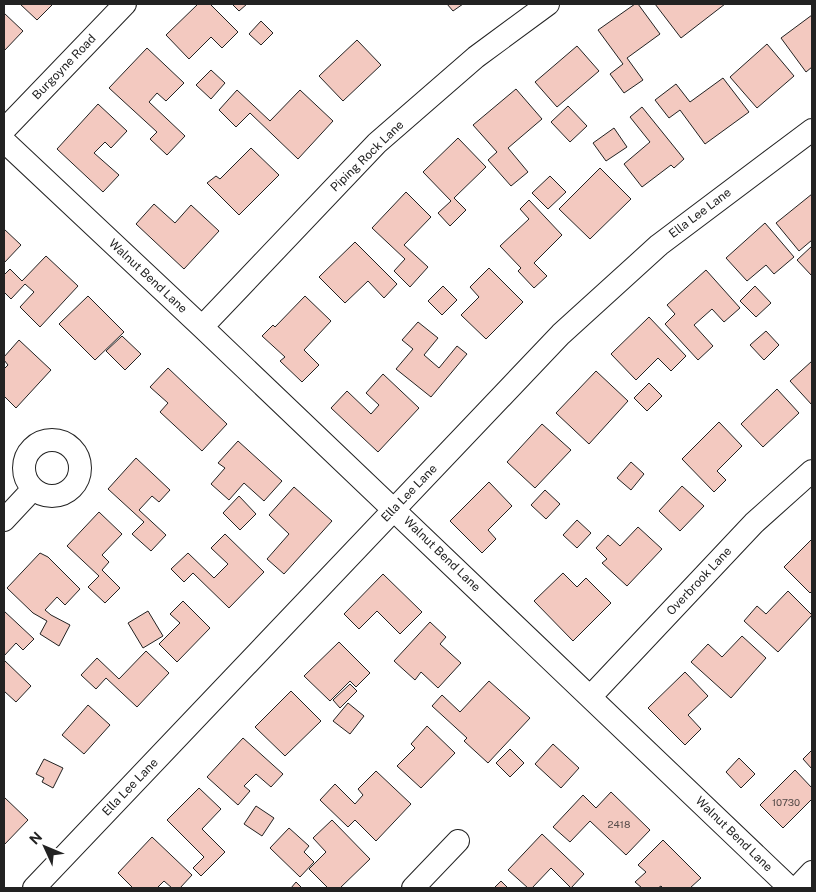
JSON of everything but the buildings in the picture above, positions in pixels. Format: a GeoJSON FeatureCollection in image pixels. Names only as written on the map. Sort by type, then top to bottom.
{"type":"FeatureCollection","features":[{"type":"Feature","properties":{"kind":"street","name":"Burgoyne Road"},"geometry":{"type":"LineString","coordinates":[[4,130],[125,4]]}},
{"type":"Feature","properties":{"kind":"street","name":"Piping Rock Lane"},"geometry":{"type":"LineString","coordinates":[[202,327],[377,143],[476,57],[548,4]]}},
{"type":"Feature","properties":{"kind":"street","name":"Ella Lee Lane"},"geometry":{"type":"LineString","coordinates":[[34,888],[561,334],[659,245],[812,130]]}},
{"type":"Feature","properties":{"kind":"street","name":"Walnut Bend Lane"},"geometry":{"type":"LineString","coordinates":[[4,141],[591,696],[790,888]]}},
{"type":"Feature","properties":{"kind":"street","name":"Overbrook Lane"},"geometry":{"type":"LineString","coordinates":[[591,696],[754,523],[812,471]]}},
{"type":"Feature","properties":{"kind":"street"},"geometry":{"type":"LineString","coordinates":[[4,520],[33,489]]}},
{"type":"Feature","properties":{"kind":"street"},"geometry":{"type":"LineString","coordinates":[[413,888],[458,841]]}},
{"type":"Feature","properties":{"kind":"street"},"geometry":{"type":"LineString","coordinates":[[797,888],[812,872]]}}]}
